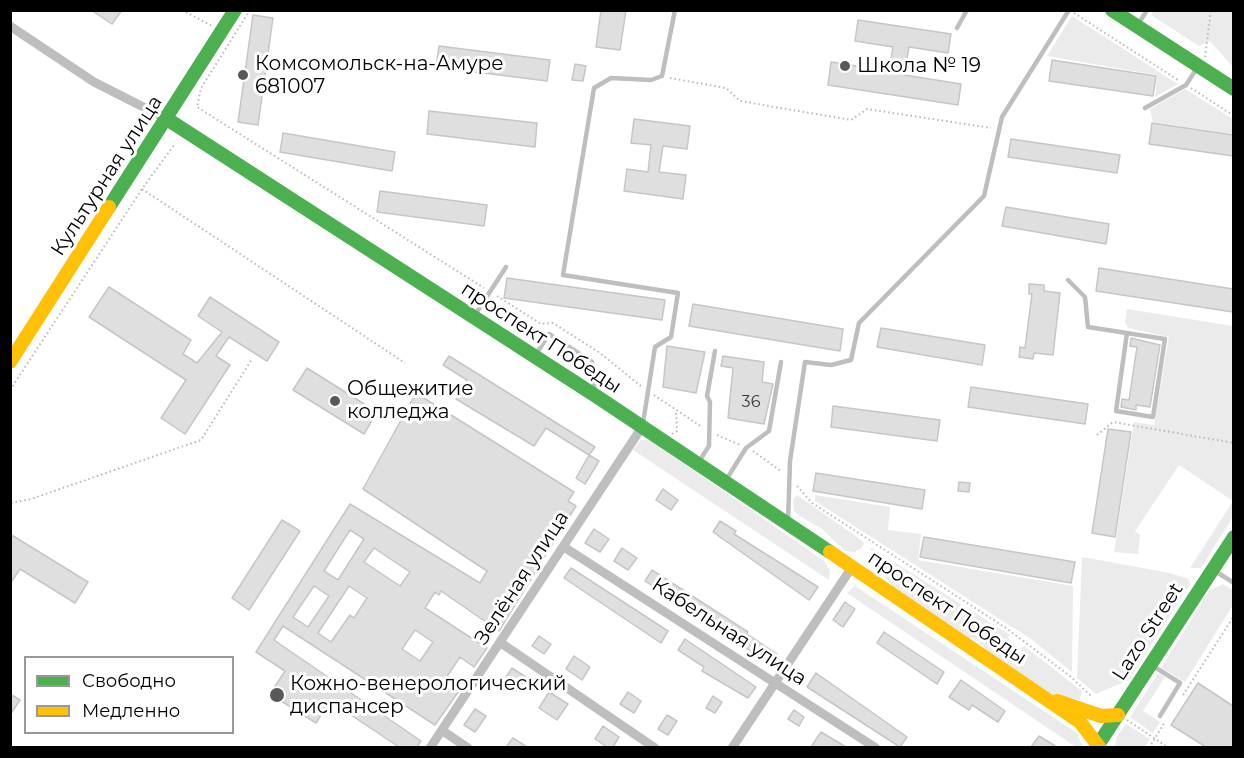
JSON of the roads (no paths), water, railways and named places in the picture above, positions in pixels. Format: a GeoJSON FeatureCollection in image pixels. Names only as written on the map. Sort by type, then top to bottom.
{"type":"FeatureCollection","features":[{"type":"Feature","properties":{"kind":"street","name":"Культурная улица"},"geometry":{"type":"LineString","coordinates":[[10,362],[235,10]]}},
{"type":"Feature","properties":{"kind":"street"},"geometry":{"type":"LineString","coordinates":[[1112,10],[1137,27],[1202,62],[1233,89]]}},
{"type":"Feature","properties":{"kind":"street","name":"проспект Победы"},"geometry":{"type":"LineString","coordinates":[[10,26],[94,82],[167,119],[596,396],[1080,722],[1098,746]]}},
{"type":"Feature","properties":{"kind":"street","name":"Зелёная улица"},"geometry":{"type":"LineString","coordinates":[[430,747],[642,427]]}},
{"type":"Feature","properties":{"kind":"street","name":"Lazo Street"},"geometry":{"type":"LineString","coordinates":[[1098,746],[1123,718],[1151,664],[1233,537]]}},
{"type":"Feature","properties":{"kind":"street","name":"Кабельная улица"},"geometry":{"type":"LineString","coordinates":[[564,547],[876,747]]}},
{"type":"Feature","properties":{"kind":"street"},"geometry":{"type":"LineString","coordinates":[[732,747],[852,567]]}},
{"type":"Feature","properties":{"kind":"street"},"geometry":{"type":"LineString","coordinates":[[501,643],[655,747]]}},
{"type":"Feature","properties":{"kind":"street","name":"проспект Победы"},"geometry":{"type":"LineString","coordinates":[[1043,697],[1101,716],[1123,718]]}},
{"type":"Feature","properties":{"kind":"street"},"geometry":{"type":"LineString","coordinates":[[443,730],[468,747]]}},
{"type":"Feature","properties":{"kind":"lane"},"geometry":{"type":"LineString","coordinates":[[642,427],[655,347],[671,337],[678,293],[563,275],[594,88],[611,78],[651,80],[662,76],[675,10]]}},
{"type":"Feature","properties":{"kind":"lane"},"geometry":{"type":"LineString","coordinates":[[957,28],[967,10]]}},
{"type":"Feature","properties":{"kind":"lane"},"geometry":{"type":"LineString","coordinates":[[788,525],[790,461],[805,362],[831,365],[851,360],[859,323],[984,196],[1002,117],[1069,10]]}},
{"type":"Feature","properties":{"kind":"lane"},"geometry":{"type":"LineString","coordinates":[[1137,27],[1147,10]]}},
{"type":"Feature","properties":{"kind":"lane"},"geometry":{"type":"LineString","coordinates":[[1145,108],[1186,85],[1202,62]]}},
{"type":"Feature","properties":{"kind":"lane"},"geometry":{"type":"LineString","coordinates":[[474,317],[506,267]]}},
{"type":"Feature","properties":{"kind":"lane"},"geometry":{"type":"LineString","coordinates":[[1068,280],[1085,297],[1088,327],[1127,333],[1166,339],[1153,417],[1116,411],[1127,333]]}},
{"type":"Feature","properties":{"kind":"lane"},"geometry":{"type":"LineString","coordinates":[[534,357],[549,334],[592,362],[596,396]]}},
{"type":"Feature","properties":{"kind":"lane"},"geometry":{"type":"LineString","coordinates":[[697,464],[709,446],[710,402],[707,396],[715,351]]}},
{"type":"Feature","properties":{"kind":"lane"},"geometry":{"type":"LineString","coordinates":[[724,482],[746,448],[769,431],[781,362]]}},
{"type":"Feature","properties":{"kind":"lane"},"geometry":{"type":"LineString","coordinates":[[1213,569],[1233,583]]}},
{"type":"Feature","properties":{"kind":"lane"},"geometry":{"type":"LineString","coordinates":[[1151,664],[1180,683],[1160,716]]}},
{"type":"Feature","properties":{"kind":"place","name":"Школа № 19"},"geometry":{"type":"Point","coordinates":[845,66]}},
{"type":"Feature","properties":{"kind":"place","name":"Комсомольск-на-Амуре 681007"},"geometry":{"type":"Point","coordinates":[243,75]}},
{"type":"Feature","properties":{"kind":"place","name":"Общежитие колледжа"},"geometry":{"type":"Point","coordinates":[335,401]}},
{"type":"Feature","properties":{"kind":"place","name":"Кожно-венерологический диспансер"},"geometry":{"type":"Point","coordinates":[277,695]}}]}
